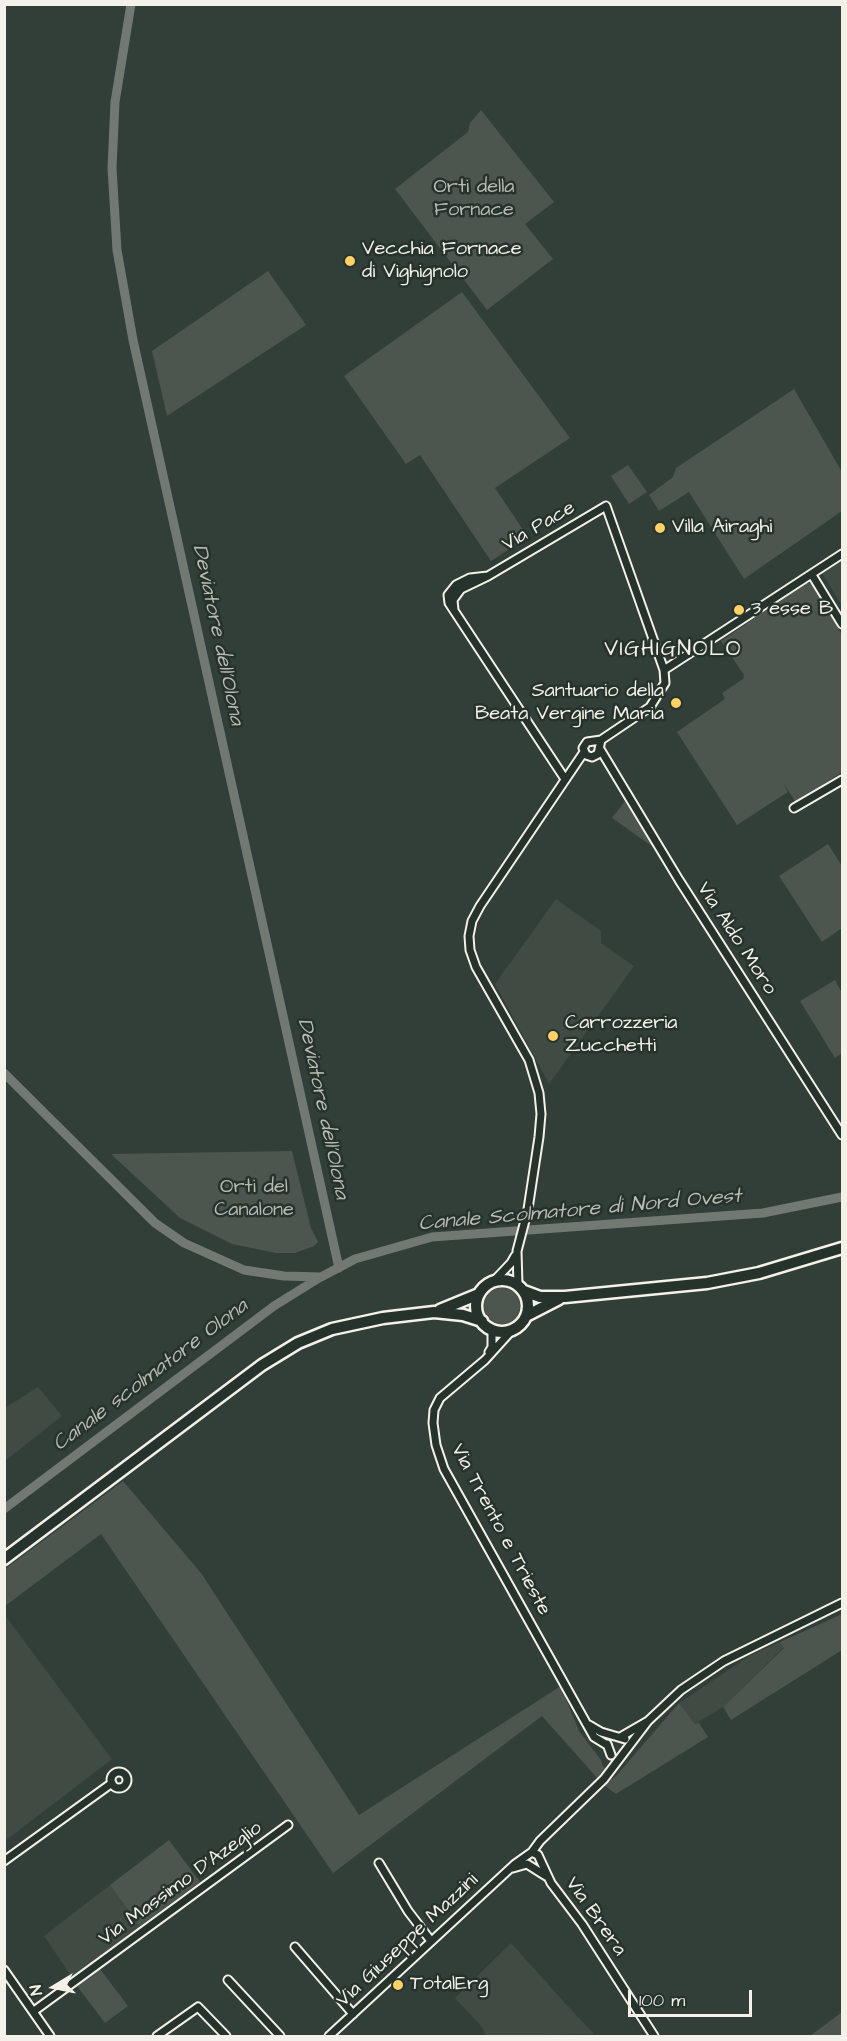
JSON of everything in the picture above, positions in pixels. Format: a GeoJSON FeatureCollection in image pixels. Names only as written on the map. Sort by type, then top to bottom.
{"type":"FeatureCollection","features":[{"type":"Feature","properties":{"kind":"main road"},"geometry":{"type":"LineString","coordinates":[[4,1559],[281,1352],[314,1335],[349,1324],[434,1312],[479,1294],[493,1282],[504,1280],[540,1297],[565,1297],[736,1278],[843,1248]]}},
{"type":"Feature","properties":{"kind":"main road"},"geometry":{"type":"LineString","coordinates":[[521,1288],[528,1302],[526,1316]]}},
{"type":"Feature","properties":{"kind":"main road"},"geometry":{"type":"LineString","coordinates":[[479,1294],[476,1306],[482,1321]]}},
{"type":"Feature","properties":{"kind":"main road"},"geometry":{"type":"LineString","coordinates":[[434,1312],[463,1315],[482,1321],[492,1329],[513,1329],[526,1316],[565,1297]]}},
{"type":"Feature","properties":{"kind":"street","name":"Via Pace"},"geometry":{"type":"LineString","coordinates":[[565,779],[454,610],[453,600],[461,589],[488,576],[606,506],[664,670]]}},
{"type":"Feature","properties":{"kind":"street"},"geometry":{"type":"LineString","coordinates":[[596,756],[599,744],[653,704],[665,683],[664,670],[843,554]]}},
{"type":"Feature","properties":{"kind":"street"},"geometry":{"type":"LineString","coordinates":[[812,575],[843,624]]}},
{"type":"Feature","properties":{"kind":"street"},"geometry":{"type":"LineString","coordinates":[[493,1282],[511,1263],[517,1251],[528,1209],[541,1114],[538,1092],[529,1060],[476,967],[470,950],[469,936],[472,921],[480,906],[565,779],[585,754],[587,742],[599,744]]}},
{"type":"Feature","properties":{"kind":"street","name":"Via Aldo Moro"},"geometry":{"type":"LineString","coordinates":[[599,744],[605,759],[843,1135]]}},
{"type":"Feature","properties":{"kind":"street"},"geometry":{"type":"LineString","coordinates":[[585,754],[605,759]]}},
{"type":"Feature","properties":{"kind":"street"},"geometry":{"type":"LineString","coordinates":[[794,808],[843,780]]}},
{"type":"Feature","properties":{"kind":"street"},"geometry":{"type":"LineString","coordinates":[[517,1251],[521,1288]]}},
{"type":"Feature","properties":{"kind":"street"},"geometry":{"type":"LineString","coordinates":[[485,1360],[492,1347],[492,1329]]}},
{"type":"Feature","properties":{"kind":"street","name":"Via Trento e Trieste"},"geometry":{"type":"LineString","coordinates":[[513,1329],[485,1360],[446,1391],[437,1404],[433,1423],[439,1457],[594,1737],[607,1745]]}},
{"type":"Feature","properties":{"kind":"street"},"geometry":{"type":"LineString","coordinates":[[535,1853],[537,1864],[528,1863],[535,1853],[607,1775],[648,1721],[681,1690],[724,1661],[840,1607]]}},
{"type":"Feature","properties":{"kind":"street"},"geometry":{"type":"LineString","coordinates":[[607,1775],[611,1755],[607,1745],[618,1736],[648,1721]]}},
{"type":"Feature","properties":{"kind":"street"},"geometry":{"type":"LineString","coordinates":[[588,1725],[601,1732],[618,1736],[628,1747]]}},
{"type":"Feature","properties":{"kind":"street"},"geometry":{"type":"LineString","coordinates":[[611,1755],[621,1756]]}},
{"type":"Feature","properties":{"kind":"street"},"geometry":{"type":"LineString","coordinates":[[4,1861],[112,1783]]}},
{"type":"Feature","properties":{"kind":"street","name":"Via Massimo D'Azeglio"},"geometry":{"type":"LineString","coordinates":[[34,2011],[288,1826]]}},
{"type":"Feature","properties":{"kind":"street","name":"Via Brera"},"geometry":{"type":"LineString","coordinates":[[535,1853],[548,1878],[582,1924],[654,2037]]}},
{"type":"Feature","properties":{"kind":"street"},"geometry":{"type":"LineString","coordinates":[[379,1863],[408,1911],[431,1941]]}},
{"type":"Feature","properties":{"kind":"street","name":"Via Brera"},"geometry":{"type":"LineString","coordinates":[[528,1863],[548,1878]]}},
{"type":"Feature","properties":{"kind":"street","name":"Via Giuseppe Mazzini"},"geometry":{"type":"LineString","coordinates":[[329,2037],[510,1869],[528,1863]]}},
{"type":"Feature","properties":{"kind":"street"},"geometry":{"type":"LineString","coordinates":[[295,1947],[353,2014]]}},
{"type":"Feature","properties":{"kind":"street"},"geometry":{"type":"LineString","coordinates":[[4,1970],[34,2011],[46,2035]]}},
{"type":"Feature","properties":{"kind":"street"},"geometry":{"type":"LineString","coordinates":[[228,1980],[280,2037]]}},
{"type":"Feature","properties":{"kind":"street"},"geometry":{"type":"LineString","coordinates":[[156,2037],[198,2007],[226,2037]]}},
{"type":"Feature","properties":{"kind":"shaded area"},"geometry":{"type":"Polygon","coordinates":[[[842,559],[842,606],[822,573],[842,559]]]}},
{"type":"Feature","properties":{"kind":"shaded area"},"geometry":{"type":"Polygon","coordinates":[[[556,899],[601,931],[601,943],[634,966],[549,1084],[495,984],[556,899]]]}},
{"type":"Feature","properties":{"kind":"shaded area"},"geometry":{"type":"Polygon","coordinates":[[[38,1387],[62,1416],[5,1461],[5,1408],[38,1387]]]}},
{"type":"Feature","properties":{"kind":"shaded area"},"geometry":{"type":"Polygon","coordinates":[[[4,1614],[112,1759],[5,1841],[4,1841],[4,1614]]]}},
{"type":"Feature","properties":{"kind":"shaded area"},"geometry":{"type":"Polygon","coordinates":[[[780,1642],[784,1647],[723,1707],[695,1724],[679,1703],[751,1655],[780,1642]]]}},
{"type":"Feature","properties":{"kind":"shaded area"},"geometry":{"type":"Polygon","coordinates":[[[110,1885],[143,1929],[74,1980],[44,1936],[110,1885]]]}},
{"type":"Feature","properties":{"kind":"shaded area"},"geometry":{"type":"Polygon","coordinates":[[[511,1943],[594,2034],[486,2036],[482,2027],[455,1998],[511,1943]]]}},
{"type":"Feature","properties":{"kind":"green space","name":"Orti della Fornace"},"geometry":{"type":"Polygon","coordinates":[[[481,110],[554,202],[525,224],[553,259],[487,310],[395,189],[468,132],[470,123],[481,110]]]}},
{"type":"Feature","properties":{"kind":"green space"},"geometry":{"type":"Polygon","coordinates":[[[268,271],[306,325],[167,416],[152,351],[268,271]]]}},
{"type":"Feature","properties":{"kind":"green space"},"geometry":{"type":"Polygon","coordinates":[[[462,292],[570,438],[495,488],[528,537],[491,561],[420,455],[406,464],[344,376],[462,292]]]}},
{"type":"Feature","properties":{"kind":"green space"},"geometry":{"type":"Polygon","coordinates":[[[794,389],[842,472],[842,511],[744,579],[689,492],[659,511],[649,495],[673,477],[676,468],[794,389]]]}},
{"type":"Feature","properties":{"kind":"green space"},"geometry":{"type":"Polygon","coordinates":[[[628,465],[647,492],[629,504],[611,476],[628,465]]]}},
{"type":"Feature","properties":{"kind":"green space"},"geometry":{"type":"Polygon","coordinates":[[[807,582],[813,585],[842,635],[842,772],[796,803],[783,782],[788,792],[737,825],[677,732],[725,699],[722,693],[743,679],[744,675],[721,641],[807,582]]]}},
{"type":"Feature","properties":{"kind":"green space"},"geometry":{"type":"Polygon","coordinates":[[[625,801],[656,849],[612,818],[625,801]]]}},
{"type":"Feature","properties":{"kind":"green space"},"geometry":{"type":"Polygon","coordinates":[[[828,844],[842,866],[842,928],[822,942],[779,876],[828,844]]]}},
{"type":"Feature","properties":{"kind":"green space"},"geometry":{"type":"Polygon","coordinates":[[[835,980],[842,993],[842,1053],[835,1058],[800,1001],[835,980]]]}},
{"type":"Feature","properties":{"kind":"green space","name":"Orti del Canalone"},"geometry":{"type":"Polygon","coordinates":[[[292,1151],[311,1228],[318,1242],[314,1246],[295,1253],[276,1253],[232,1244],[180,1218],[111,1154],[292,1151]]]}},
{"type":"Feature","properties":{"kind":"green space"},"geometry":{"type":"Polygon","coordinates":[[[502,1288],[515,1293],[520,1306],[515,1319],[502,1324],[489,1319],[484,1306],[489,1293],[502,1288]]]}},
{"type":"Feature","properties":{"kind":"green space"},"geometry":{"type":"Polygon","coordinates":[[[123,1481],[201,1573],[359,1815],[564,1684],[570,1695],[566,1699],[579,1731],[601,1760],[603,1767],[606,1768],[604,1773],[598,1779],[542,1716],[333,1873],[101,1534],[5,1606],[5,1569],[123,1481]]]}},
{"type":"Feature","properties":{"kind":"green space"},"geometry":{"type":"Polygon","coordinates":[[[840,1615],[842,1617],[842,1650],[731,1720],[723,1707],[784,1648],[780,1642],[840,1615]]]}},
{"type":"Feature","properties":{"kind":"green space"},"geometry":{"type":"Polygon","coordinates":[[[679,1703],[695,1724],[699,1723],[708,1737],[616,1794],[604,1785],[616,1776],[679,1703]]]}},
{"type":"Feature","properties":{"kind":"green space"},"geometry":{"type":"Polygon","coordinates":[[[169,1840],[200,1882],[140,1926],[110,1885],[169,1840]]]}},
{"type":"Feature","properties":{"kind":"green space"},"geometry":{"type":"Polygon","coordinates":[[[100,1969],[128,2006],[105,2023],[77,1986],[100,1969]]]}},
{"type":"Feature","properties":{"kind":"green space"},"geometry":{"type":"Polygon","coordinates":[[[842,2012],[842,2036],[810,2036],[842,2012]]]}},
{"type":"Feature","properties":{"kind":"waterway","name":"Deviatore dell'Olona"},"geometry":{"type":"LineString","coordinates":[[131,4],[115,102],[112,168],[117,250],[133,340],[339,1268]]}},
{"type":"Feature","properties":{"kind":"waterway","name":"Canale Scolmatore di Nord Ovest"},"geometry":{"type":"LineString","coordinates":[[4,1073],[155,1223],[184,1243],[244,1270],[284,1276],[321,1277],[355,1259],[432,1237],[763,1213],[842,1197]]}},
{"type":"Feature","properties":{"kind":"waterway","name":"Canale scolmatore Olona"},"geometry":{"type":"LineString","coordinates":[[4,1509],[274,1306],[319,1278]]}},
{"type":"Feature","properties":{"kind":"place","name":"Vecchia Fornace di Vighignolo"},"geometry":{"type":"Point","coordinates":[350,261]}},
{"type":"Feature","properties":{"kind":"place","name":"Villa Airaghi"},"geometry":{"type":"Point","coordinates":[660,528]}},
{"type":"Feature","properties":{"kind":"place","name":"3 esse B"},"geometry":{"type":"Point","coordinates":[739,610]}},
{"type":"Feature","properties":{"kind":"place","name":"Santuario della Beata Vergine Maria"},"geometry":{"type":"Point","coordinates":[676,703]}},
{"type":"Feature","properties":{"kind":"place","name":"Carrozzeria Zucchetti"},"geometry":{"type":"Point","coordinates":[553,1036]}},
{"type":"Feature","properties":{"kind":"place","name":"TotalErg"},"geometry":{"type":"Point","coordinates":[398,1985]}},
{"type":"Feature","properties":{"kind":"district","name":"VIGHIGNOLO"},"geometry":{"type":"Point","coordinates":[673,650]}}]}
